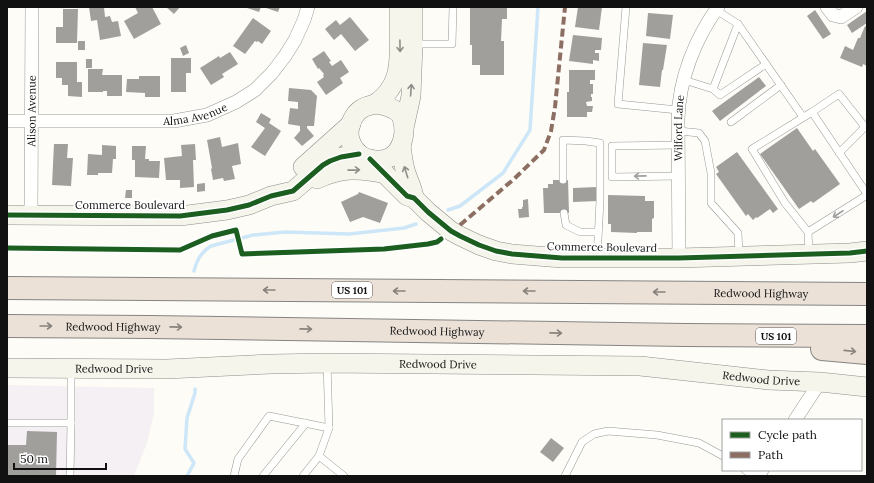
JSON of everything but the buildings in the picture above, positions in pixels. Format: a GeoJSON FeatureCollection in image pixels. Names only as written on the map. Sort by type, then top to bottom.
{"type":"FeatureCollection","features":[{"type":"Feature","properties":{"kind":"highway"},"geometry":{"type":"LineString","coordinates":[[698,292],[867,280]]}},
{"type":"Feature","properties":{"kind":"highway","name":"Redwood Highway"},"geometry":{"type":"LineString","coordinates":[[7,288],[867,294]]}},
{"type":"Feature","properties":{"kind":"highway","name":"Redwood Highway"},"geometry":{"type":"LineString","coordinates":[[7,326],[150,326],[685,335],[867,336]]}},
{"type":"Feature","properties":{"kind":"highway"},"geometry":{"type":"LineString","coordinates":[[685,335],[867,353]]}},
{"type":"Feature","properties":{"kind":"street","name":"Alison Avenue"},"geometry":{"type":"LineString","coordinates":[[32,7],[32,215]]}},
{"type":"Feature","properties":{"kind":"street","name":"Alma Avenue"},"geometry":{"type":"LineString","coordinates":[[7,121],[174,121],[207,115],[243,98],[255,90],[272,73],[295,40],[308,7]]}},
{"type":"Feature","properties":{"kind":"street","name":"Commerce Boulevard"},"geometry":{"type":"LineString","coordinates":[[399,7],[400,57],[395,81],[381,100],[375,104],[362,108],[354,117],[349,131],[352,146],[385,174],[407,196],[414,198],[460,236],[496,251],[512,254],[562,258],[679,258],[850,253],[867,251]]}},
{"type":"Feature","properties":{"kind":"street"},"geometry":{"type":"LineString","coordinates":[[403,137],[411,96],[413,7]]}},
{"type":"Feature","properties":{"kind":"street"},"geometry":{"type":"LineString","coordinates":[[827,7],[833,15],[841,17],[856,7]]}},
{"type":"Feature","properties":{"kind":"street","name":"Wilford Lane"},"geometry":{"type":"LineString","coordinates":[[679,258],[678,110],[690,60],[700,36],[717,9]]}},
{"type":"Feature","properties":{"kind":"street"},"geometry":{"type":"LineString","coordinates":[[375,104],[389,107],[396,111],[403,120],[402,152],[414,198]]}},
{"type":"Feature","properties":{"kind":"street","name":"Commerce Boulevard"},"geometry":{"type":"LineString","coordinates":[[271,196],[351,124]]}},
{"type":"Feature","properties":{"kind":"street","name":"Commerce Boulevard"},"geometry":{"type":"LineString","coordinates":[[7,215],[180,216],[227,210],[249,205],[271,196],[293,191],[323,165],[340,157],[364,156],[381,160],[388,159],[394,156],[398,151],[403,137]]}},
{"type":"Feature","properties":{"kind":"street"},"geometry":{"type":"LineString","coordinates":[[303,183],[329,174],[351,170],[373,171],[385,174]]}},
{"type":"Feature","properties":{"kind":"street","name":"Redwood Drive"},"geometry":{"type":"LineString","coordinates":[[7,368],[167,369],[327,363],[640,366],[768,380],[820,382],[867,387]]}},
{"type":"Feature","properties":{"kind":"street"},"geometry":{"type":"LineString","coordinates":[[796,419],[820,382]]}},
{"type":"Feature","properties":{"kind":"lane"},"geometry":{"type":"LineString","coordinates":[[413,44],[452,44],[453,7]]}},
{"type":"Feature","properties":{"kind":"lane"},"geometry":{"type":"LineString","coordinates":[[626,7],[618,104],[678,110]]}},
{"type":"Feature","properties":{"kind":"lane"},"geometry":{"type":"LineString","coordinates":[[717,9],[738,24],[803,117]]}},
{"type":"Feature","properties":{"kind":"lane"},"geometry":{"type":"LineString","coordinates":[[713,89],[738,24]]}},
{"type":"Feature","properties":{"kind":"lane"},"geometry":{"type":"LineString","coordinates":[[684,80],[713,89],[720,95],[766,64]]}},
{"type":"Feature","properties":{"kind":"lane"},"geometry":{"type":"LineString","coordinates":[[731,122],[781,85]]}},
{"type":"Feature","properties":{"kind":"lane"},"geometry":{"type":"LineString","coordinates":[[809,254],[808,232],[785,203],[752,149],[839,94],[865,127],[839,153]]}},
{"type":"Feature","properties":{"kind":"lane"},"geometry":{"type":"LineString","coordinates":[[808,232],[867,194],[812,112]]}},
{"type":"Feature","properties":{"kind":"lane"},"geometry":{"type":"LineString","coordinates":[[679,131],[699,133],[705,141],[711,173],[710,203],[738,233],[739,256]]}},
{"type":"Feature","properties":{"kind":"lane"},"geometry":{"type":"LineString","coordinates":[[563,180],[563,140],[600,143],[600,201],[596,258]]}},
{"type":"Feature","properties":{"kind":"lane"},"geometry":{"type":"LineString","coordinates":[[678,145],[612,146],[612,177],[679,176]]}},
{"type":"Feature","properties":{"kind":"lane"},"geometry":{"type":"LineString","coordinates":[[564,213],[566,225],[580,232],[598,232]]}},
{"type":"Feature","properties":{"kind":"lane"},"geometry":{"type":"LineString","coordinates":[[303,476],[319,456],[330,428],[327,363]]}},
{"type":"Feature","properties":{"kind":"lane"},"geometry":{"type":"LineString","coordinates":[[70,368],[70,476]]}},
{"type":"Feature","properties":{"kind":"lane"},"geometry":{"type":"LineString","coordinates":[[234,476],[238,459],[269,416],[330,428]]}},
{"type":"Feature","properties":{"kind":"lane"},"geometry":{"type":"LineString","coordinates":[[7,423],[71,423]]}},
{"type":"Feature","properties":{"kind":"lane"},"geometry":{"type":"LineString","coordinates":[[263,476],[306,423]]}},
{"type":"Feature","properties":{"kind":"lane"},"geometry":{"type":"LineString","coordinates":[[565,476],[582,442],[594,434],[608,431],[657,435],[692,442],[722,456]]}},
{"type":"Feature","properties":{"kind":"lane"},"geometry":{"type":"LineString","coordinates":[[319,456],[344,476]]}},
{"type":"Feature","properties":{"kind":"shaded area"},"geometry":{"type":"Polygon","coordinates":[[[7,385],[154,388],[154,413],[147,443],[134,476],[7,476],[7,385]]]}},
{"type":"Feature","properties":{"kind":"waterway"},"geometry":{"type":"LineString","coordinates":[[448,210],[460,206],[503,173],[530,130],[538,7]]}},
{"type":"Feature","properties":{"kind":"waterway"},"geometry":{"type":"LineString","coordinates":[[194,271],[200,257],[211,246],[253,235],[285,232],[349,234],[404,228],[416,224]]}},
{"type":"Feature","properties":{"kind":"waterway"},"geometry":{"type":"LineString","coordinates":[[187,476],[194,463],[185,449],[187,418],[195,389]]}},
{"type":"Feature","properties":{"kind":"marked path"},"geometry":{"type":"LineString","coordinates":[[460,225],[514,179],[544,150],[551,131],[555,107],[565,7]]}},
{"type":"Feature","properties":{"kind":"cycle path"},"geometry":{"type":"LineString","coordinates":[[7,215],[180,216],[227,210],[249,205],[271,196],[293,191],[323,165],[330,161],[341,157],[359,154]]}},
{"type":"Feature","properties":{"kind":"cycle path"},"geometry":{"type":"LineString","coordinates":[[370,159],[407,196],[414,198],[451,231],[479,245],[496,251],[512,254],[562,258],[679,258],[850,253],[867,251]]}},
{"type":"Feature","properties":{"kind":"cycle path"},"geometry":{"type":"LineString","coordinates":[[7,248],[180,250],[212,236],[236,230],[242,254],[384,249],[428,244],[437,242],[441,239]]}}]}
